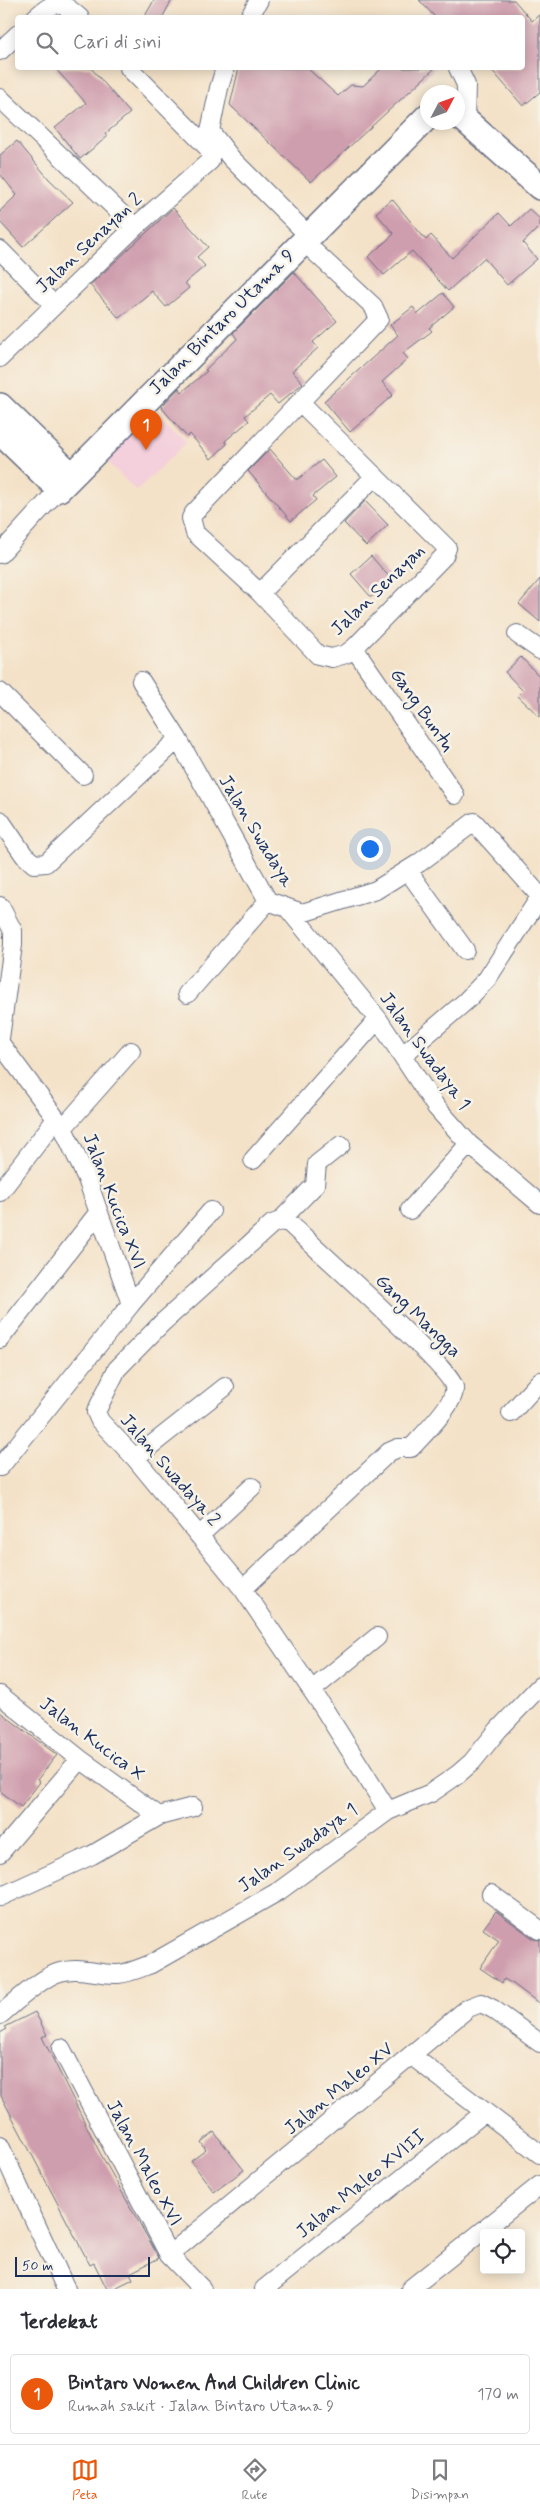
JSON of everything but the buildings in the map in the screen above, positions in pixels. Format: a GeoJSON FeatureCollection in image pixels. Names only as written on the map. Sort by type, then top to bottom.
{"type":"FeatureCollection","features":[{"type":"Feature","properties":{"kind":"street"},"geometry":{"type":"LineString","coordinates":[[250,15],[259,0]]}},
{"type":"Feature","properties":{"kind":"street"},"geometry":{"type":"LineString","coordinates":[[38,15],[50,3],[59,1],[67,4],[77,15]]}},
{"type":"Feature","properties":{"kind":"street"},"geometry":{"type":"LineString","coordinates":[[0,51],[15,37]]}},
{"type":"Feature","properties":{"kind":"street","name":"Jalan Senayan 2"},"geometry":{"type":"LineString","coordinates":[[0,358],[135,227],[210,161],[210,150],[131,70]]}},
{"type":"Feature","properties":{"kind":"street"},"geometry":{"type":"LineString","coordinates":[[224,70],[210,131],[231,158],[305,238]]}},
{"type":"Feature","properties":{"kind":"street"},"geometry":{"type":"LineString","coordinates":[[458,70],[461,85]]}},
{"type":"Feature","properties":{"kind":"street"},"geometry":{"type":"LineString","coordinates":[[0,98],[135,227]]}},
{"type":"Feature","properties":{"kind":"street"},"geometry":{"type":"LineString","coordinates":[[465,121],[540,187]]}},
{"type":"Feature","properties":{"kind":"street","name":"Jalan Bintaro Utama 9"},"geometry":{"type":"LineString","coordinates":[[0,554],[65,482],[420,124]]}},
{"type":"Feature","properties":{"kind":"street","name":"Jalan Senayan"},"geometry":{"type":"LineString","coordinates":[[301,403],[447,548],[444,556],[354,648],[346,654],[332,658],[318,655],[260,593],[194,533],[191,518],[379,319],[378,312],[373,306],[305,238]]}},
{"type":"Feature","properties":{"kind":"street"},"geometry":{"type":"LineString","coordinates":[[0,250],[54,305]]}},
{"type":"Feature","properties":{"kind":"street"},"geometry":{"type":"LineString","coordinates":[[0,406],[65,482]]}},
{"type":"Feature","properties":{"kind":"street"},"geometry":{"type":"LineString","coordinates":[[0,432],[65,482]]}},
{"type":"Feature","properties":{"kind":"street"},"geometry":{"type":"LineString","coordinates":[[260,593],[375,476]]}},
{"type":"Feature","properties":{"kind":"street"},"geometry":{"type":"LineString","coordinates":[[516,634],[540,650]]}},
{"type":"Feature","properties":{"kind":"street","name":"Gang Buntu"},"geometry":{"type":"LineString","coordinates":[[354,648],[455,795]]}},
{"type":"Feature","properties":{"kind":"street","name":"Jalan Swadaya"},"geometry":{"type":"LineString","coordinates":[[141,681],[178,739],[268,901],[302,913],[376,890],[408,871],[474,822],[540,896]]}},
{"type":"Feature","properties":{"kind":"street"},"geometry":{"type":"LineString","coordinates":[[0,692],[84,775]]}},
{"type":"Feature","properties":{"kind":"street"},"geometry":{"type":"LineString","coordinates":[[0,820],[24,855],[34,864],[46,863],[178,739]]}},
{"type":"Feature","properties":{"kind":"street"},"geometry":{"type":"LineString","coordinates":[[408,871],[466,950]]}},
{"type":"Feature","properties":{"kind":"street"},"geometry":{"type":"LineString","coordinates":[[403,1056],[466,1000],[487,978],[540,896]]}},
{"type":"Feature","properties":{"kind":"street"},"geometry":{"type":"LineString","coordinates":[[187,994],[268,901]]}},
{"type":"Feature","properties":{"kind":"street"},"geometry":{"type":"LineString","coordinates":[[0,906],[13,931],[13,946],[0,1038]]}},
{"type":"Feature","properties":{"kind":"street","name":"Jalan Swadaya 1"},"geometry":{"type":"LineString","coordinates":[[289,910],[378,1019],[436,1107],[469,1144],[540,1204]]}},
{"type":"Feature","properties":{"kind":"street"},"geometry":{"type":"LineString","coordinates":[[253,1160],[378,1019]]}},
{"type":"Feature","properties":{"kind":"street","name":"Jalan Kucica XVI"},"geometry":{"type":"LineString","coordinates":[[0,1043],[59,1124],[87,1179],[131,1304]]}},
{"type":"Feature","properties":{"kind":"street"},"geometry":{"type":"LineString","coordinates":[[0,1192],[59,1124],[131,1051]]}},
{"type":"Feature","properties":{"kind":"street"},"geometry":{"type":"LineString","coordinates":[[410,1210],[469,1144]]}},
{"type":"Feature","properties":{"kind":"street","name":"Jalan Swadaya 2"},"geometry":{"type":"LineString","coordinates":[[341,1145],[317,1164],[315,1185],[280,1221],[272,1224],[162,1323],[117,1368],[96,1412],[100,1421],[135,1458],[243,1589],[312,1690],[388,1811]]}},
{"type":"Feature","properties":{"kind":"street","name":"Jalan Kucica XVI"},"geometry":{"type":"LineString","coordinates":[[0,1466],[131,1304],[211,1210]]}},
{"type":"Feature","properties":{"kind":"street"},"geometry":{"type":"LineString","coordinates":[[0,1339],[98,1213]]}},
{"type":"Feature","properties":{"kind":"street","name":"Gang Mangga"},"geometry":{"type":"LineString","coordinates":[[243,1589],[389,1452],[398,1448],[411,1448],[453,1398],[454,1386],[448,1376],[415,1340],[289,1223],[280,1221]]}},
{"type":"Feature","properties":{"kind":"street"},"geometry":{"type":"LineString","coordinates":[[511,1413],[540,1381]]}},
{"type":"Feature","properties":{"kind":"street"},"geometry":{"type":"LineString","coordinates":[[135,1458],[225,1386]]}},
{"type":"Feature","properties":{"kind":"street"},"geometry":{"type":"LineString","coordinates":[[199,1536],[252,1487]]}},
{"type":"Feature","properties":{"kind":"street"},"geometry":{"type":"LineString","coordinates":[[312,1690],[377,1637]]}},
{"type":"Feature","properties":{"kind":"street","name":"Jalan Swadaya 1"},"geometry":{"type":"LineString","coordinates":[[0,2015],[22,1996],[58,1972],[74,1969],[116,1974],[130,1973],[151,1964],[279,1891],[388,1811],[431,1793],[462,1771],[540,1686]]}},
{"type":"Feature","properties":{"kind":"street","name":"Jalan Kucica X"},"geometry":{"type":"LineString","coordinates":[[0,1695],[80,1759],[159,1816]]}},
{"type":"Feature","properties":{"kind":"street"},"geometry":{"type":"LineString","coordinates":[[2,1845],[80,1759]]}},
{"type":"Feature","properties":{"kind":"street"},"geometry":{"type":"LineString","coordinates":[[0,1897],[92,1855],[159,1816],[193,1808]]}},
{"type":"Feature","properties":{"kind":"street"},"geometry":{"type":"LineString","coordinates":[[491,1894],[540,1930]]}},
{"type":"Feature","properties":{"kind":"street","name":"Jalan Maleo XV"},"geometry":{"type":"LineString","coordinates":[[168,2255],[468,2008],[481,2003],[493,2009],[540,2043]]}},
{"type":"Feature","properties":{"kind":"street","name":"Jalan Maleo XVI"},"geometry":{"type":"LineString","coordinates":[[60,2048],[168,2255],[202,2289]]}},
{"type":"Feature","properties":{"kind":"street"},"geometry":{"type":"LineString","coordinates":[[412,2056],[540,2154]]}},
{"type":"Feature","properties":{"kind":"street","name":"Jalan Maleo XVIII"},"geometry":{"type":"LineString","coordinates":[[264,2289],[485,2112]]}},
{"type":"Feature","properties":{"kind":"street"},"geometry":{"type":"LineString","coordinates":[[0,2146],[66,2289]]}},
{"type":"Feature","properties":{"kind":"street"},"geometry":{"type":"LineString","coordinates":[[410,2289],[540,2185]]}},
{"type":"Feature","properties":{"kind":"shaded area"},"geometry":{"type":"Polygon","coordinates":[[[155,409],[187,442],[136,491],[104,458],[155,409]]]}},
{"type":"Feature","properties":{"kind":"place","name":"Bintaro Women And Children Clinic"},"geometry":{"type":"Point","coordinates":[146,450]}}]}
